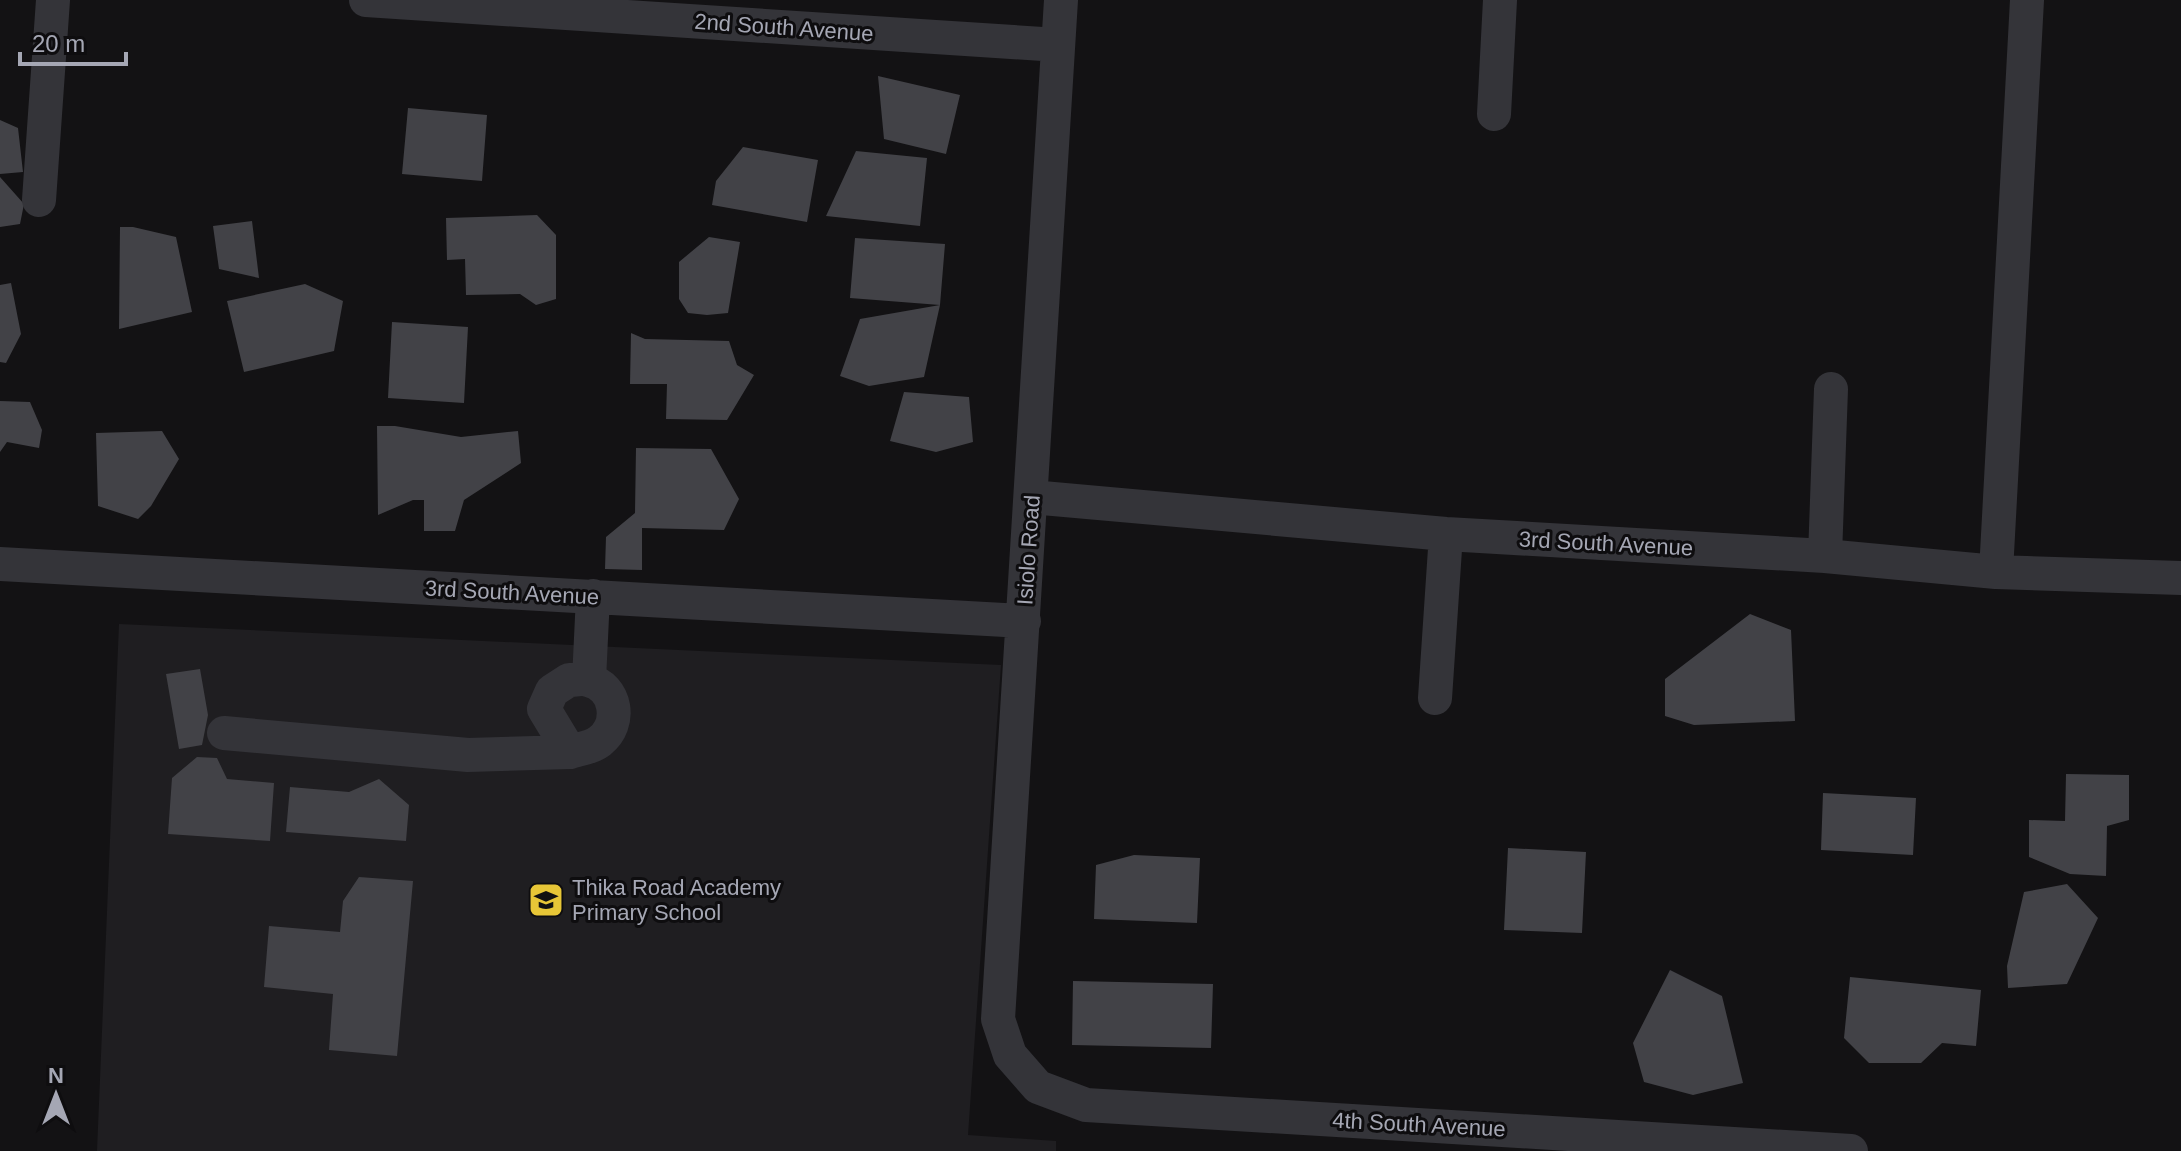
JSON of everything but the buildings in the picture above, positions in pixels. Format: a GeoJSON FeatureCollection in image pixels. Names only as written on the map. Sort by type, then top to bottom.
{"type":"FeatureCollection","features":[{"type":"Feature","properties":{"kind":"street"},"geometry":{"type":"LineString","coordinates":[[39,200],[53,0]]}},
{"type":"Feature","properties":{"kind":"street","name":"2nd South Avenue"},"geometry":{"type":"LineString","coordinates":[[366,0],[655,10],[1058,45]]}},
{"type":"Feature","properties":{"kind":"street","name":"Isiolo Road"},"geometry":{"type":"LineString","coordinates":[[1038,1087],[1010,1055],[998,1019],[1061,0]]}},
{"type":"Feature","properties":{"kind":"street"},"geometry":{"type":"LineString","coordinates":[[1494,114],[1500,0]]}},
{"type":"Feature","properties":{"kind":"street"},"geometry":{"type":"LineString","coordinates":[[1996,572],[2027,0]]}},
{"type":"Feature","properties":{"kind":"street"},"geometry":{"type":"LineString","coordinates":[[1825,556],[1831,389]]}},
{"type":"Feature","properties":{"kind":"street","name":"3rd South Avenue"},"geometry":{"type":"LineString","coordinates":[[1031,497],[1446,534],[1825,556],[1996,572],[2181,578]]}},
{"type":"Feature","properties":{"kind":"street"},"geometry":{"type":"LineString","coordinates":[[1435,698],[1446,534]]}},
{"type":"Feature","properties":{"kind":"street","name":"3rd South Avenue"},"geometry":{"type":"LineString","coordinates":[[0,564],[1024,621]]}},
{"type":"Feature","properties":{"kind":"street"},"geometry":{"type":"LineString","coordinates":[[589,680],[593,596]]}},
{"type":"Feature","properties":{"kind":"street"},"geometry":{"type":"LineString","coordinates":[[224,733],[468,755],[570,752],[599,742],[612,728],[615,708],[611,699],[606,691],[589,680],[569,680],[552,691],[544,709],[570,752]]}},
{"type":"Feature","properties":{"kind":"street","name":"4th South Avenue"},"geometry":{"type":"LineString","coordinates":[[1038,1087],[1086,1105],[1686,1146],[1851,1151]]}},
{"type":"Feature","properties":{"kind":"shaded area","name":"Thika Road Academy Primary School"},"geometry":{"type":"Polygon","coordinates":[[[119,624],[1001,665],[968,1135],[1056,1141],[1056,1151],[97,1151],[119,624]]]}},
{"type":"Feature","properties":{"kind":"place","name":"Thika Road Academy Primary School"},"geometry":{"type":"Point","coordinates":[546,900]}}]}
